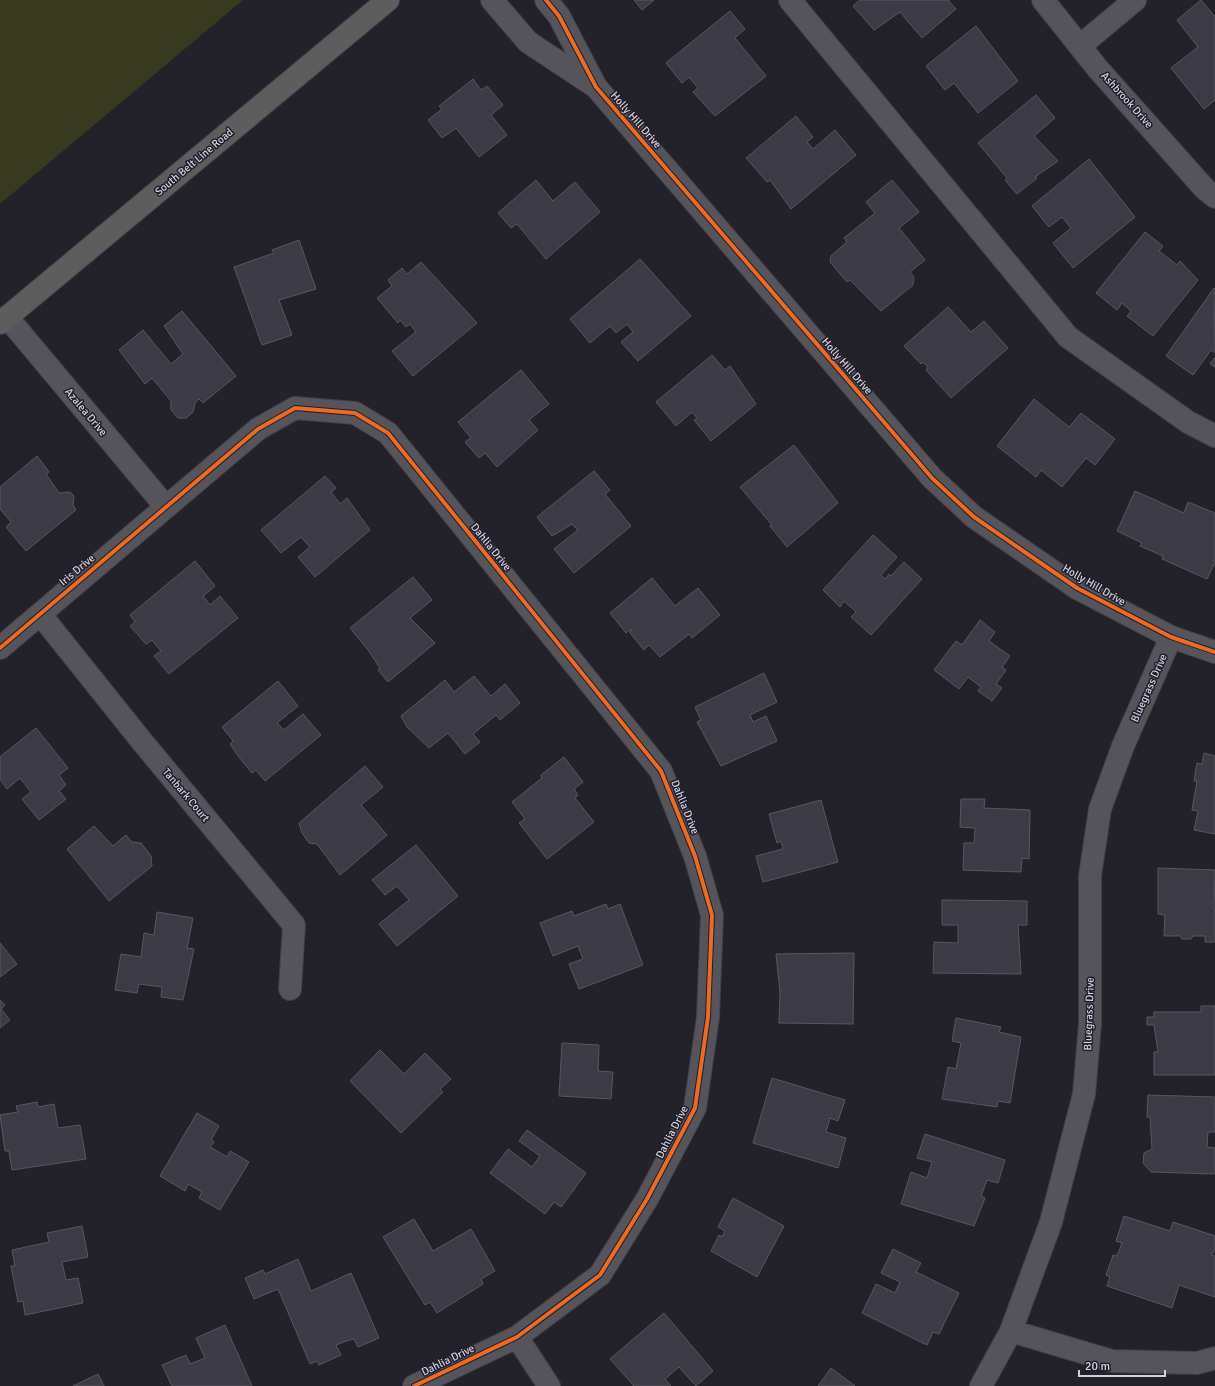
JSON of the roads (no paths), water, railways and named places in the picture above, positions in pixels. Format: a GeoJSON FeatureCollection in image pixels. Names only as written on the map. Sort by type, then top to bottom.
{"type":"FeatureCollection","features":[{"type":"Feature","properties":{"kind":"main road","name":"South Belt Line Road"},"geometry":{"type":"LineString","coordinates":[[4,320],[388,0]]}},
{"type":"Feature","properties":{"kind":"street","name":"Holly Hill Drive"},"geometry":{"type":"LineString","coordinates":[[492,0],[528,42],[596,87]]}},
{"type":"Feature","properties":{"kind":"street","name":"Holly Hill Drive"},"geometry":{"type":"LineString","coordinates":[[546,0],[559,16],[596,87],[932,478],[974,517],[1077,588],[1171,637],[1215,652]]}},
{"type":"Feature","properties":{"kind":"street"},"geometry":{"type":"LineString","coordinates":[[790,0],[1068,337],[1188,422],[1215,436]]}},
{"type":"Feature","properties":{"kind":"street","name":"Ashbrook Drive"},"geometry":{"type":"LineString","coordinates":[[1043,0],[1098,69],[1212,189]]}},
{"type":"Feature","properties":{"kind":"street"},"geometry":{"type":"LineString","coordinates":[[1080,46],[1135,0]]}},
{"type":"Feature","properties":{"kind":"street","name":"Azalea Drive"},"geometry":{"type":"LineString","coordinates":[[4,320],[166,507]]}},
{"type":"Feature","properties":{"kind":"street","name":"Dahlia Drive"},"geometry":{"type":"LineString","coordinates":[[166,507],[258,429],[295,408],[355,413],[388,434],[661,771],[695,856],[712,915],[708,1017],[695,1108],[647,1199],[600,1275],[517,1336],[414,1386]]}},
{"type":"Feature","properties":{"kind":"street","name":"Iris Drive"},"geometry":{"type":"LineString","coordinates":[[0,648],[166,507]]}},
{"type":"Feature","properties":{"kind":"street","name":"Tanbark Court"},"geometry":{"type":"LineString","coordinates":[[40,614],[140,739],[294,925],[290,989]]}},
{"type":"Feature","properties":{"kind":"street","name":"Bluegrass Drive"},"geometry":{"type":"LineString","coordinates":[[981,1386],[1011,1331],[1051,1222],[1084,1094],[1090,1024],[1090,876],[1100,809],[1123,746],[1171,637]]}},
{"type":"Feature","properties":{"kind":"street"},"geometry":{"type":"LineString","coordinates":[[1011,1331],[1112,1361],[1197,1363],[1215,1358]]}},
{"type":"Feature","properties":{"kind":"street"},"geometry":{"type":"LineString","coordinates":[[517,1336],[549,1386]]}}]}
